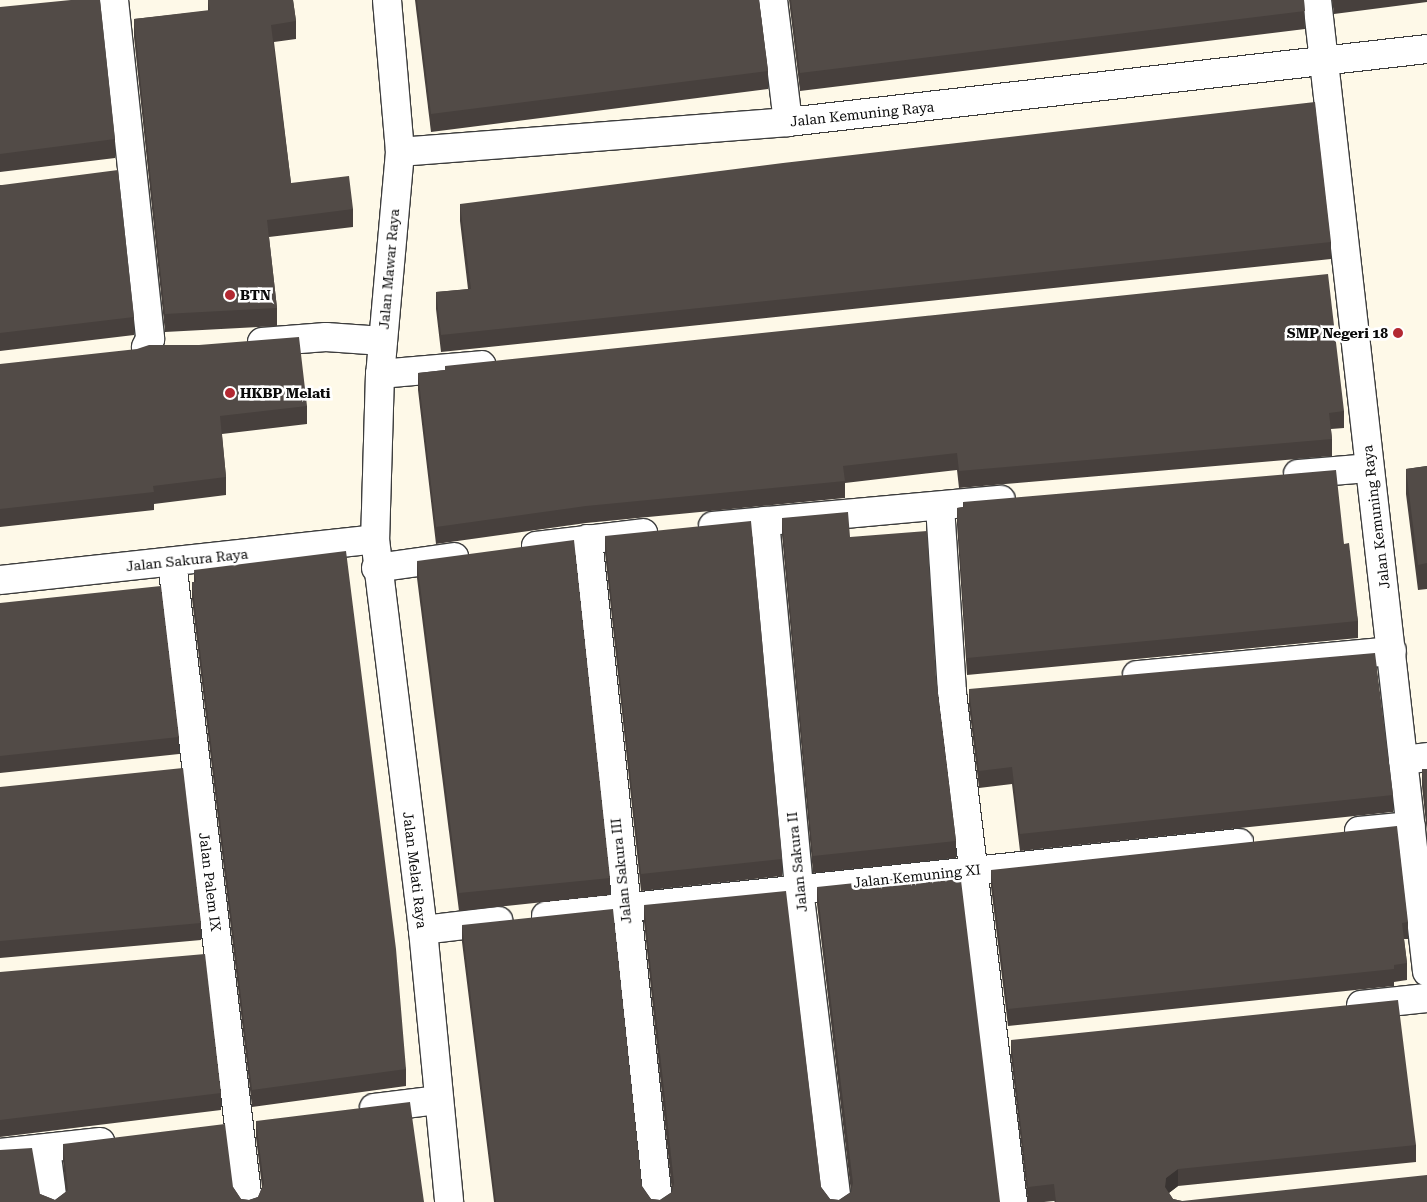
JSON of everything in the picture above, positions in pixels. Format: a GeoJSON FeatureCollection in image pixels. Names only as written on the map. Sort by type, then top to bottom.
{"type":"FeatureCollection","features":[{"type":"Feature","properties":{"kind":"street"},"geometry":{"type":"LineString","coordinates":[[100,0],[133,171],[150,338],[147,349]]}},
{"type":"Feature","properties":{"kind":"street","name":"Jalan Mawar Raya"},"geometry":{"type":"LineString","coordinates":[[375,539],[380,374],[400,152],[387,0]]}},
{"type":"Feature","properties":{"kind":"street"},"geometry":{"type":"LineString","coordinates":[[774,0],[788,122]]}},
{"type":"Feature","properties":{"kind":"street"},"geometry":{"type":"LineString","coordinates":[[1317,0],[1323,62]]}},
{"type":"Feature","properties":{"kind":"street","name":"Jalan Kemuning Raya"},"geometry":{"type":"LineString","coordinates":[[400,152],[788,122],[1427,49]]}},
{"type":"Feature","properties":{"kind":"street","name":"Jalan Kemuning Raya"},"geometry":{"type":"LineString","coordinates":[[1323,62],[1335,274],[1369,468],[1392,651],[1415,758],[1411,826],[1426,954]]}},
{"type":"Feature","properties":{"kind":"street"},"geometry":{"type":"LineString","coordinates":[[104,175],[133,171]]}},
{"type":"Feature","properties":{"kind":"street"},"geometry":{"type":"LineString","coordinates":[[234,345],[326,336],[383,341]]}},
{"type":"Feature","properties":{"kind":"street"},"geometry":{"type":"LineString","coordinates":[[380,374],[507,362]]}},
{"type":"Feature","properties":{"kind":"street"},"geometry":{"type":"LineString","coordinates":[[1272,477],[1369,468]]}},
{"type":"Feature","properties":{"kind":"street"},"geometry":{"type":"LineString","coordinates":[[511,549],[588,539],[765,521],[1028,498]]}},
{"type":"Feature","properties":{"kind":"street"},"geometry":{"type":"LineString","coordinates":[[940,506],[952,692],[975,870],[1006,1042],[1013,1202]]}},
{"type":"Feature","properties":{"kind":"street","name":"Jalan Sakura II"},"geometry":{"type":"LineString","coordinates":[[765,521],[799,889],[837,1202]]}},
{"type":"Feature","properties":{"kind":"street","name":"Jalan Sakura Raya"},"geometry":{"type":"LineString","coordinates":[[0,580],[375,539]]}},
{"type":"Feature","properties":{"kind":"street","name":"Jalan Melati Raya"},"geometry":{"type":"LineString","coordinates":[[375,539],[376,568],[423,930],[449,1202]]}},
{"type":"Feature","properties":{"kind":"street","name":"Jalan Sakura III"},"geometry":{"type":"LineString","coordinates":[[588,539],[625,907],[658,1202]]}},
{"type":"Feature","properties":{"kind":"street"},"geometry":{"type":"LineString","coordinates":[[376,568],[482,553]]}},
{"type":"Feature","properties":{"kind":"street","name":"Jalan Palem IX"},"geometry":{"type":"LineString","coordinates":[[172,562],[219,954],[250,1122],[248,1202]]}},
{"type":"Feature","properties":{"kind":"street"},"geometry":{"type":"LineString","coordinates":[[1109,677],[1392,651]]}},
{"type":"Feature","properties":{"kind":"street"},"geometry":{"type":"LineString","coordinates":[[952,692],[982,689]]}},
{"type":"Feature","properties":{"kind":"street"},"geometry":{"type":"LineString","coordinates":[[167,772],[196,768]]}},
{"type":"Feature","properties":{"kind":"street"},"geometry":{"type":"LineString","coordinates":[[1332,834],[1411,826]]}},
{"type":"Feature","properties":{"kind":"street","name":"Jalan Kemuning XI"},"geometry":{"type":"LineString","coordinates":[[423,930],[625,907],[1263,841]]}},
{"type":"Feature","properties":{"kind":"street"},"geometry":{"type":"LineString","coordinates":[[191,956],[219,954]]}},
{"type":"Feature","properties":{"kind":"street"},"geometry":{"type":"LineString","coordinates":[[1339,1007],[1427,998]]}},
{"type":"Feature","properties":{"kind":"street"},"geometry":{"type":"LineString","coordinates":[[349,1111],[438,1100]]}},
{"type":"Feature","properties":{"kind":"street"},"geometry":{"type":"LineString","coordinates":[[211,1127],[250,1122]]}},
{"type":"Feature","properties":{"kind":"street"},"geometry":{"type":"LineString","coordinates":[[0,1153],[124,1139]]}},
{"type":"Feature","properties":{"kind":"street"},"geometry":{"type":"LineString","coordinates":[[46,1149],[53,1202]]}},
{"type":"Feature","properties":{"kind":"building"},"geometry":{"type":"Polygon","coordinates":[[[71,0],[100,0],[115,139],[0,154],[0,7],[71,0]]]}},
{"type":"Feature","properties":{"kind":"building"},"geometry":{"type":"Polygon","coordinates":[[[208,0],[293,0],[296,21],[271,25],[291,183],[349,176],[353,209],[267,220],[277,308],[165,314],[134,19],[210,10],[208,0]]]}},
{"type":"Feature","properties":{"kind":"building"},"geometry":{"type":"Polygon","coordinates":[[[417,0],[759,0],[768,71],[431,114],[417,0]]]}},
{"type":"Feature","properties":{"kind":"building"},"geometry":{"type":"Polygon","coordinates":[[[791,0],[1304,0],[1305,11],[800,73],[791,0]]]}},
{"type":"Feature","properties":{"kind":"building"},"geometry":{"type":"Polygon","coordinates":[[[1315,102],[1331,242],[441,335],[436,292],[471,289],[460,204],[783,163],[1315,102]]]}},
{"type":"Feature","properties":{"kind":"building"},"geometry":{"type":"Polygon","coordinates":[[[118,170],[134,317],[0,333],[0,185],[118,170]]]}},
{"type":"Feature","properties":{"kind":"building"},"geometry":{"type":"Polygon","coordinates":[[[1328,274],[1344,411],[1329,413],[1332,439],[959,471],[957,453],[843,466],[845,481],[586,506],[436,527],[418,373],[445,370],[445,366],[1328,274]]]}},
{"type":"Feature","properties":{"kind":"building"},"geometry":{"type":"Polygon","coordinates":[[[299,337],[307,406],[220,416],[226,477],[153,486],[154,492],[0,509],[0,364],[137,349],[149,345],[199,345],[299,337]]]}},
{"type":"Feature","properties":{"kind":"building"},"geometry":{"type":"Polygon","coordinates":[[[1427,466],[1427,563],[1418,565],[1406,469],[1427,466]]]}},
{"type":"Feature","properties":{"kind":"building"},"geometry":{"type":"Polygon","coordinates":[[[1336,470],[1344,544],[1349,543],[1358,621],[967,658],[957,508],[964,507],[963,502],[1336,470]]]}},
{"type":"Feature","properties":{"kind":"building"},"geometry":{"type":"Polygon","coordinates":[[[848,512],[850,537],[927,531],[936,677],[956,841],[813,856],[782,518],[848,512]]]}},
{"type":"Feature","properties":{"kind":"building"},"geometry":{"type":"Polygon","coordinates":[[[751,521],[782,859],[641,874],[605,536],[751,521]]]}},
{"type":"Feature","properties":{"kind":"building"},"geometry":{"type":"Polygon","coordinates":[[[574,540],[610,878],[459,893],[417,561],[574,540]]]}},
{"type":"Feature","properties":{"kind":"building"},"geometry":{"type":"Polygon","coordinates":[[[346,551],[396,949],[406,1069],[252,1090],[192,582],[196,582],[194,570],[346,551]]]}},
{"type":"Feature","properties":{"kind":"building"},"geometry":{"type":"Polygon","coordinates":[[[161,586],[179,737],[0,756],[0,603],[161,586]]]}},
{"type":"Feature","properties":{"kind":"building"},"geometry":{"type":"Polygon","coordinates":[[[1375,653],[1393,795],[1020,834],[1012,767],[979,771],[969,689],[1375,653]]]}},
{"type":"Feature","properties":{"kind":"building"},"geometry":{"type":"Polygon","coordinates":[[[183,768],[201,923],[0,941],[0,787],[183,768]]]}},
{"type":"Feature","properties":{"kind":"building"},"geometry":{"type":"Polygon","coordinates":[[[1422,769],[1427,769],[1427,816],[1422,769]]]}},
{"type":"Feature","properties":{"kind":"building"},"geometry":{"type":"Polygon","coordinates":[[[1397,826],[1408,922],[1402,923],[1407,963],[1394,965],[1394,969],[1008,1009],[991,870],[1397,826]]]}},
{"type":"Feature","properties":{"kind":"building"},"geometry":{"type":"Polygon","coordinates":[[[960,872],[1000,1202],[496,1202],[462,925],[613,909],[642,1187],[651,1199],[660,1200],[672,1192],[674,1183],[644,905],[786,891],[821,1187],[830,1199],[839,1200],[851,1192],[853,1183],[817,887],[960,872]]]}},
{"type":"Feature","properties":{"kind":"building"},"geometry":{"type":"Polygon","coordinates":[[[205,954],[221,1093],[0,1120],[0,972],[205,954]]]}},
{"type":"Feature","properties":{"kind":"building"},"geometry":{"type":"Polygon","coordinates":[[[1398,1000],[1416,1145],[1178,1169],[1166,1178],[1165,1187],[1173,1199],[1182,1201],[1427,1175],[1427,1202],[1056,1202],[1054,1184],[1028,1187],[1011,1040],[1398,1000]]]}},
{"type":"Feature","properties":{"kind":"building"},"geometry":{"type":"Polygon","coordinates":[[[410,1102],[424,1202],[0,1202],[0,1150],[32,1148],[40,1194],[55,1200],[68,1190],[63,1144],[225,1124],[233,1187],[241,1199],[249,1200],[258,1197],[264,1184],[256,1121],[410,1102]]]}},
{"type":"Feature","properties":{"kind":"place","name":"BTN"},"geometry":{"type":"Point","coordinates":[230,295]}},
{"type":"Feature","properties":{"kind":"place","name":"SMP Negeri 18"},"geometry":{"type":"Point","coordinates":[1398,333]}},
{"type":"Feature","properties":{"kind":"place","name":"HKBP Melati"},"geometry":{"type":"Point","coordinates":[230,393]}}]}
